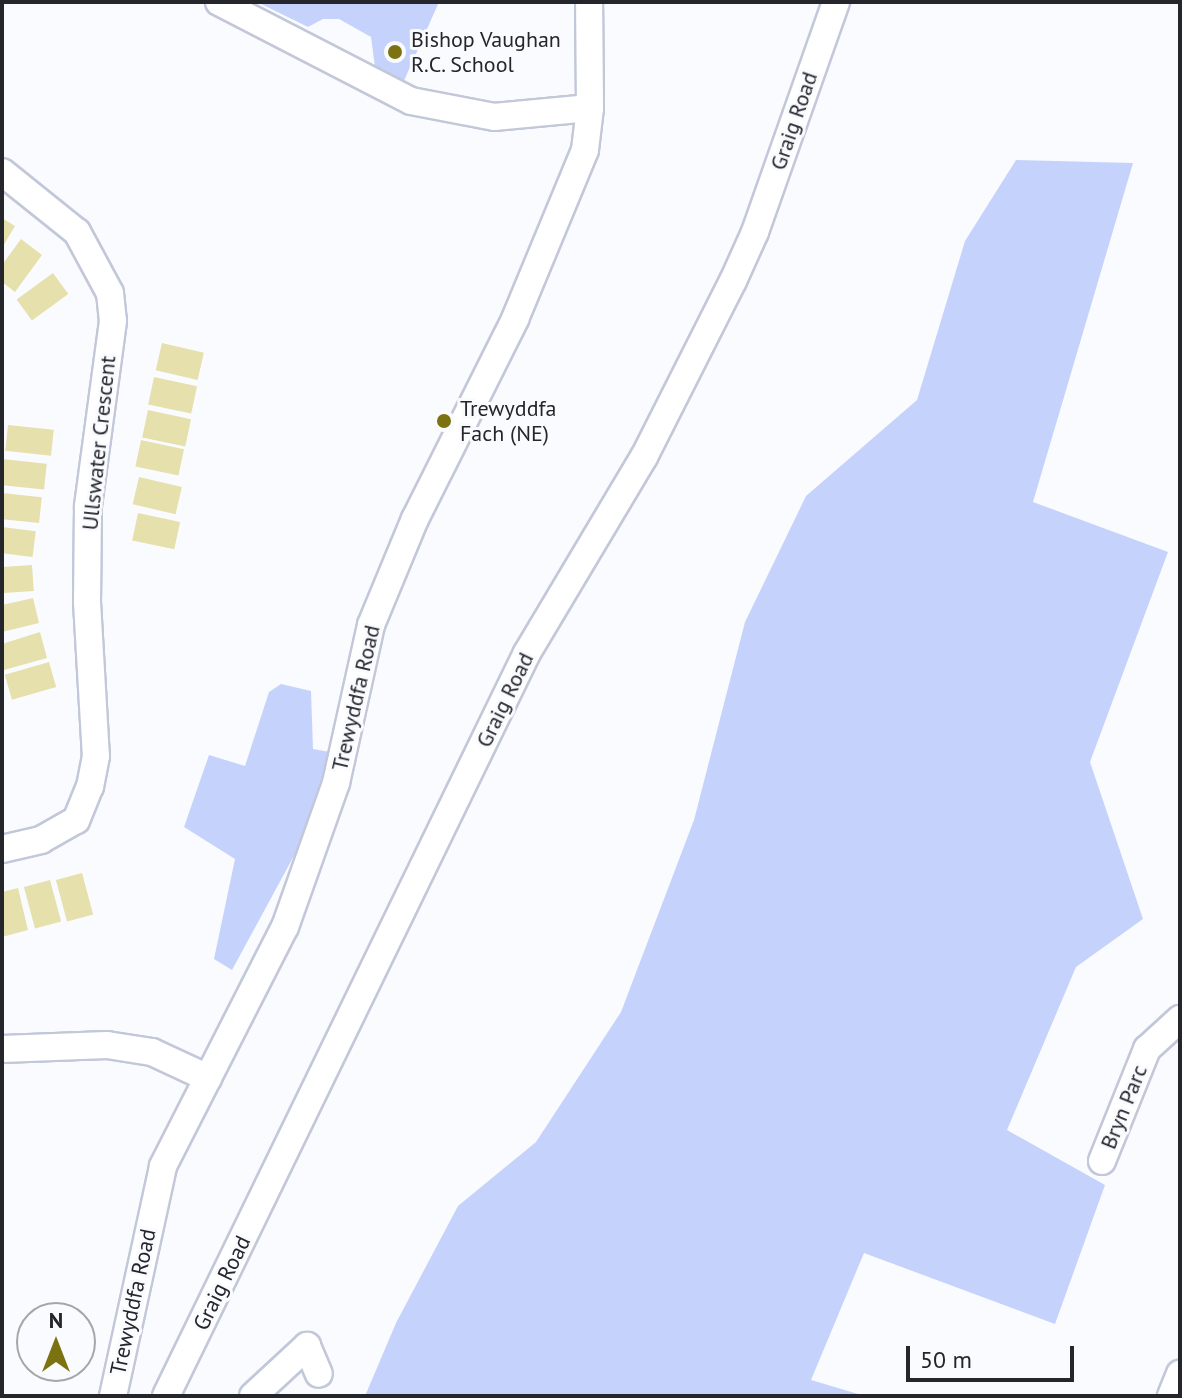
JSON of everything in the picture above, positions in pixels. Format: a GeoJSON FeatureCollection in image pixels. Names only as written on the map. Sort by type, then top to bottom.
{"type":"FeatureCollection","features":[{"type":"Feature","properties":{"kind":"street"},"geometry":{"type":"LineString","coordinates":[[219,2],[411,101],[494,117],[590,108]]}},
{"type":"Feature","properties":{"kind":"street","name":"Trewyddfa Road"},"geometry":{"type":"LineString","coordinates":[[113,1396],[163,1166],[285,927],[336,783],[371,625],[415,519],[515,319],[585,150],[590,108],[589,2]]}},
{"type":"Feature","properties":{"kind":"street","name":"Graig Road"},"geometry":{"type":"LineString","coordinates":[[166,1396],[527,653],[644,457],[726,295],[755,232],[836,2]]}},
{"type":"Feature","properties":{"kind":"street","name":"Ullswater Crescent"},"geometry":{"type":"LineString","coordinates":[[2,172],[77,232],[110,293],[113,321],[88,507],[87,602],[96,756],[90,786],[76,820],[41,840],[2,849]]}},
{"type":"Feature","properties":{"kind":"street","name":"Bryn Parc"},"geometry":{"type":"LineString","coordinates":[[1102,1161],[1147,1049],[1180,1019]]}},
{"type":"Feature","properties":{"kind":"street"},"geometry":{"type":"LineString","coordinates":[[2,1049],[122,1047],[152,1052],[208,1078]]}},
{"type":"Feature","properties":{"kind":"street"},"geometry":{"type":"LineString","coordinates":[[253,1396],[307,1346],[319,1374]]}},
{"type":"Feature","properties":{"kind":"street"},"geometry":{"type":"LineString","coordinates":[[1171,1396],[1180,1374]]}},
{"type":"Feature","properties":{"kind":"shaded area","name":"Bishop Vaughan R.C. School"},"geometry":{"type":"Polygon","coordinates":[[[257,2],[439,2],[403,83],[375,67],[371,37],[339,19],[323,19],[308,27],[257,2]]]}},
{"type":"Feature","properties":{"kind":"shaded area"},"geometry":{"type":"Polygon","coordinates":[[[1016,160],[1133,163],[1033,502],[1168,552],[1090,762],[1143,919],[1076,967],[1007,1130],[1105,1185],[1055,1324],[864,1253],[811,1380],[865,1396],[365,1396],[396,1323],[458,1206],[536,1142],[621,1012],[694,820],[745,622],[806,496],[917,400],[965,241],[1016,160]]]}},
{"type":"Feature","properties":{"kind":"shaded area"},"geometry":{"type":"Polygon","coordinates":[[[281,684],[311,691],[313,749],[330,752],[302,841],[232,970],[214,959],[235,859],[184,827],[209,755],[245,766],[269,692],[281,684]]]}},
{"type":"Feature","properties":{"kind":"building"},"geometry":{"type":"Polygon","coordinates":[[[2,218],[15,226],[2,248],[2,218]]]}},
{"type":"Feature","properties":{"kind":"building"},"geometry":{"type":"Polygon","coordinates":[[[21,239],[42,255],[15,292],[2,282],[2,265],[21,239]]]}},
{"type":"Feature","properties":{"kind":"building"},"geometry":{"type":"Polygon","coordinates":[[[53,273],[68,294],[32,320],[17,299],[53,273]]]}},
{"type":"Feature","properties":{"kind":"building"},"geometry":{"type":"Polygon","coordinates":[[[162,343],[204,353],[198,380],[156,370],[162,343]]]}},
{"type":"Feature","properties":{"kind":"building"},"geometry":{"type":"Polygon","coordinates":[[[154,377],[197,386],[191,414],[148,404],[154,377]]]}},
{"type":"Feature","properties":{"kind":"building"},"geometry":{"type":"Polygon","coordinates":[[[148,410],[191,419],[185,447],[142,437],[148,410]]]}},
{"type":"Feature","properties":{"kind":"building"},"geometry":{"type":"Polygon","coordinates":[[[8,425],[54,430],[51,456],[5,451],[8,425]]]}},
{"type":"Feature","properties":{"kind":"building"},"geometry":{"type":"Polygon","coordinates":[[[141,440],[184,449],[178,476],[135,466],[141,440]]]}},
{"type":"Feature","properties":{"kind":"building"},"geometry":{"type":"Polygon","coordinates":[[[2,459],[47,464],[44,490],[2,485],[2,459]]]}},
{"type":"Feature","properties":{"kind":"building"},"geometry":{"type":"Polygon","coordinates":[[[139,477],[182,487],[176,514],[133,504],[139,477]]]}},
{"type":"Feature","properties":{"kind":"building"},"geometry":{"type":"Polygon","coordinates":[[[2,493],[42,497],[39,523],[2,519],[2,493]]]}},
{"type":"Feature","properties":{"kind":"building"},"geometry":{"type":"Polygon","coordinates":[[[138,513],[180,522],[174,549],[132,540],[138,513]]]}},
{"type":"Feature","properties":{"kind":"building"},"geometry":{"type":"Polygon","coordinates":[[[2,527],[36,531],[33,557],[2,553],[2,527]]]}},
{"type":"Feature","properties":{"kind":"building"},"geometry":{"type":"Polygon","coordinates":[[[32,565],[34,591],[4,593],[2,567],[32,565]]]}},
{"type":"Feature","properties":{"kind":"building"},"geometry":{"type":"Polygon","coordinates":[[[33,598],[39,623],[2,632],[2,605],[33,598]]]}},
{"type":"Feature","properties":{"kind":"building"},"geometry":{"type":"Polygon","coordinates":[[[40,632],[47,658],[4,670],[2,644],[40,632]]]}},
{"type":"Feature","properties":{"kind":"building"},"geometry":{"type":"Polygon","coordinates":[[[49,662],[56,687],[12,700],[5,675],[49,662]]]}},
{"type":"Feature","properties":{"kind":"building"},"geometry":{"type":"Polygon","coordinates":[[[82,873],[93,915],[67,922],[56,880],[82,873]]]}},
{"type":"Feature","properties":{"kind":"building"},"geometry":{"type":"Polygon","coordinates":[[[50,880],[61,922],[35,929],[24,887],[50,880]]]}},
{"type":"Feature","properties":{"kind":"building"},"geometry":{"type":"Polygon","coordinates":[[[18,888],[28,930],[2,937],[2,892],[18,888]]]}},
{"type":"Feature","properties":{"kind":"place","name":"Bishop Vaughan R.C. School"},"geometry":{"type":"Point","coordinates":[395,52]}},
{"type":"Feature","properties":{"kind":"place","name":"Trewyddfa Fach (NE)"},"geometry":{"type":"Point","coordinates":[444,421]}}]}
